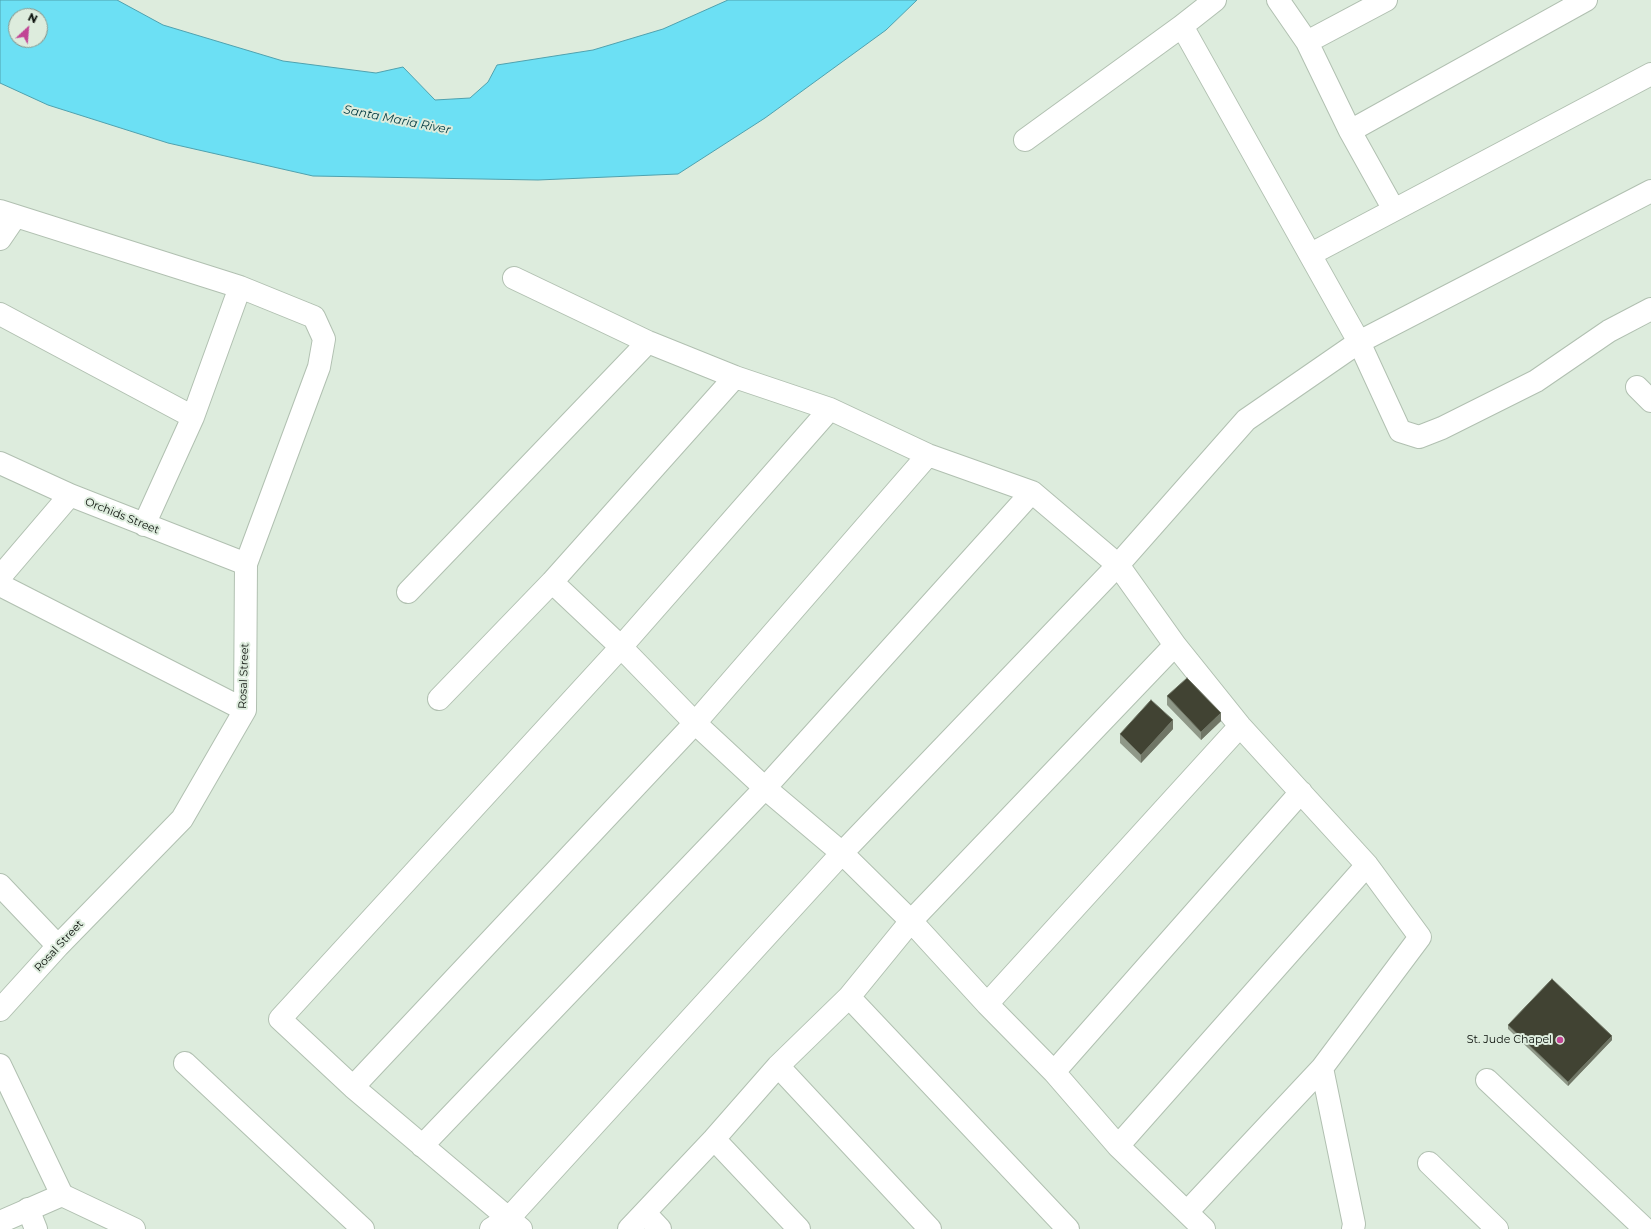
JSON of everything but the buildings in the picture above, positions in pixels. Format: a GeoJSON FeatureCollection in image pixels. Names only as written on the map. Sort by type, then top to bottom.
{"type":"FeatureCollection","features":[{"type":"Feature","properties":{"kind":"street"},"geometry":{"type":"LineString","coordinates":[[1025,140],[1182,26],[1215,0]]}},
{"type":"Feature","properties":{"kind":"street"},"geometry":{"type":"LineString","coordinates":[[1278,0],[1307,42],[1350,131],[1394,210]]}},
{"type":"Feature","properties":{"kind":"street"},"geometry":{"type":"LineString","coordinates":[[1307,42],[1386,0]]}},
{"type":"Feature","properties":{"kind":"street"},"geometry":{"type":"LineString","coordinates":[[1350,131],[1586,0]]}},
{"type":"Feature","properties":{"kind":"street"},"geometry":{"type":"LineString","coordinates":[[1182,26],[1359,342],[1400,432],[1419,437],[1442,428],[1536,380],[1609,331],[1651,309]]}},
{"type":"Feature","properties":{"kind":"street"},"geometry":{"type":"LineString","coordinates":[[1311,254],[1651,74]]}},
{"type":"Feature","properties":{"kind":"street"},"geometry":{"type":"LineString","coordinates":[[830,409],[621,647],[280,1019],[353,1087],[422,1146],[507,1225],[842,853],[1118,566],[1246,420],[1359,342],[1651,191]]}},
{"type":"Feature","properties":{"kind":"street"},"geometry":{"type":"LineString","coordinates":[[0,239],[8,214],[240,286],[193,417],[144,525]]}},
{"type":"Feature","properties":{"kind":"street"},"geometry":{"type":"LineString","coordinates":[[514,278],[648,342],[734,377],[830,409],[928,455],[1032,492],[1118,566],[1175,645],[1240,726],[1367,865],[1420,937],[1322,1068],[1187,1212]]}},
{"type":"Feature","properties":{"kind":"street","name":"Rosal Street"},"geometry":{"type":"LineString","coordinates":[[0,1010],[58,946],[182,819],[244,710],[246,564],[319,368],[324,339],[314,316],[240,286]]}},
{"type":"Feature","properties":{"kind":"street"},"geometry":{"type":"LineString","coordinates":[[0,314],[193,417]]}},
{"type":"Feature","properties":{"kind":"street"},"geometry":{"type":"LineString","coordinates":[[408,592],[648,342]]}},
{"type":"Feature","properties":{"kind":"street"},"geometry":{"type":"LineString","coordinates":[[440,699],[552,582],[734,377]]}},
{"type":"Feature","properties":{"kind":"street"},"geometry":{"type":"LineString","coordinates":[[353,1087],[695,723],[928,455]]}},
{"type":"Feature","properties":{"kind":"street","name":"Orchids Street"},"geometry":{"type":"LineString","coordinates":[[0,463],[70,495],[246,564]]}},
{"type":"Feature","properties":{"kind":"street"},"geometry":{"type":"LineString","coordinates":[[422,1146],[765,788],[1032,492]]}},
{"type":"Feature","properties":{"kind":"street"},"geometry":{"type":"LineString","coordinates":[[0,577],[70,495]]}},
{"type":"Feature","properties":{"kind":"street"},"geometry":{"type":"LineString","coordinates":[[552,582],[621,647],[695,723],[765,788],[842,853],[910,921],[987,1004],[1054,1072],[1118,1146],[1204,1229]]}},
{"type":"Feature","properties":{"kind":"street"},"geometry":{"type":"LineString","coordinates":[[0,585],[244,710]]}},
{"type":"Feature","properties":{"kind":"street"},"geometry":{"type":"LineString","coordinates":[[629,1229],[714,1139],[778,1066],[849,996],[910,921],[1175,645]]}},
{"type":"Feature","properties":{"kind":"street"},"geometry":{"type":"LineString","coordinates":[[987,1004],[1240,726]]}},
{"type":"Feature","properties":{"kind":"street"},"geometry":{"type":"LineString","coordinates":[[1054,1072],[1301,792]]}},
{"type":"Feature","properties":{"kind":"street"},"geometry":{"type":"LineString","coordinates":[[1118,1146],[1367,865]]}},
{"type":"Feature","properties":{"kind":"street"},"geometry":{"type":"LineString","coordinates":[[0,885],[58,946]]}},
{"type":"Feature","properties":{"kind":"street"},"geometry":{"type":"LineString","coordinates":[[849,996],[1068,1229]]}},
{"type":"Feature","properties":{"kind":"street"},"geometry":{"type":"LineString","coordinates":[[185,1063],[363,1229]]}},
{"type":"Feature","properties":{"kind":"street"},"geometry":{"type":"LineString","coordinates":[[0,1065],[62,1195],[134,1229]]}},
{"type":"Feature","properties":{"kind":"street"},"geometry":{"type":"LineString","coordinates":[[778,1066],[930,1229]]}},
{"type":"Feature","properties":{"kind":"street"},"geometry":{"type":"LineString","coordinates":[[1322,1068],[1354,1224],[1353,1229]]}},
{"type":"Feature","properties":{"kind":"street"},"geometry":{"type":"LineString","coordinates":[[1487,1080],[1645,1229]]}},
{"type":"Feature","properties":{"kind":"street"},"geometry":{"type":"LineString","coordinates":[[714,1139],[799,1229]]}},
{"type":"Feature","properties":{"kind":"street"},"geometry":{"type":"LineString","coordinates":[[1429,1163],[1497,1229]]}},
{"type":"Feature","properties":{"kind":"street"},"geometry":{"type":"LineString","coordinates":[[0,1222],[32,1219],[62,1195]]}},
{"type":"Feature","properties":{"kind":"street"},"geometry":{"type":"LineString","coordinates":[[645,1213],[660,1229]]}},
{"type":"Feature","properties":{"kind":"water","name":"Santa Maria River"},"geometry":{"type":"Polygon","coordinates":[[[0,0],[117,0],[163,25],[283,61],[376,73],[403,67],[435,100],[470,98],[488,82],[497,65],[593,50],[663,29],[728,0],[917,0],[886,30],[765,118],[678,174],[538,180],[313,176],[168,143],[48,105],[0,83],[0,0]]]}},
{"type":"Feature","properties":{"kind":"place","name":"St. Jude Chapel"},"geometry":{"type":"Point","coordinates":[1560,1040]}}]}
